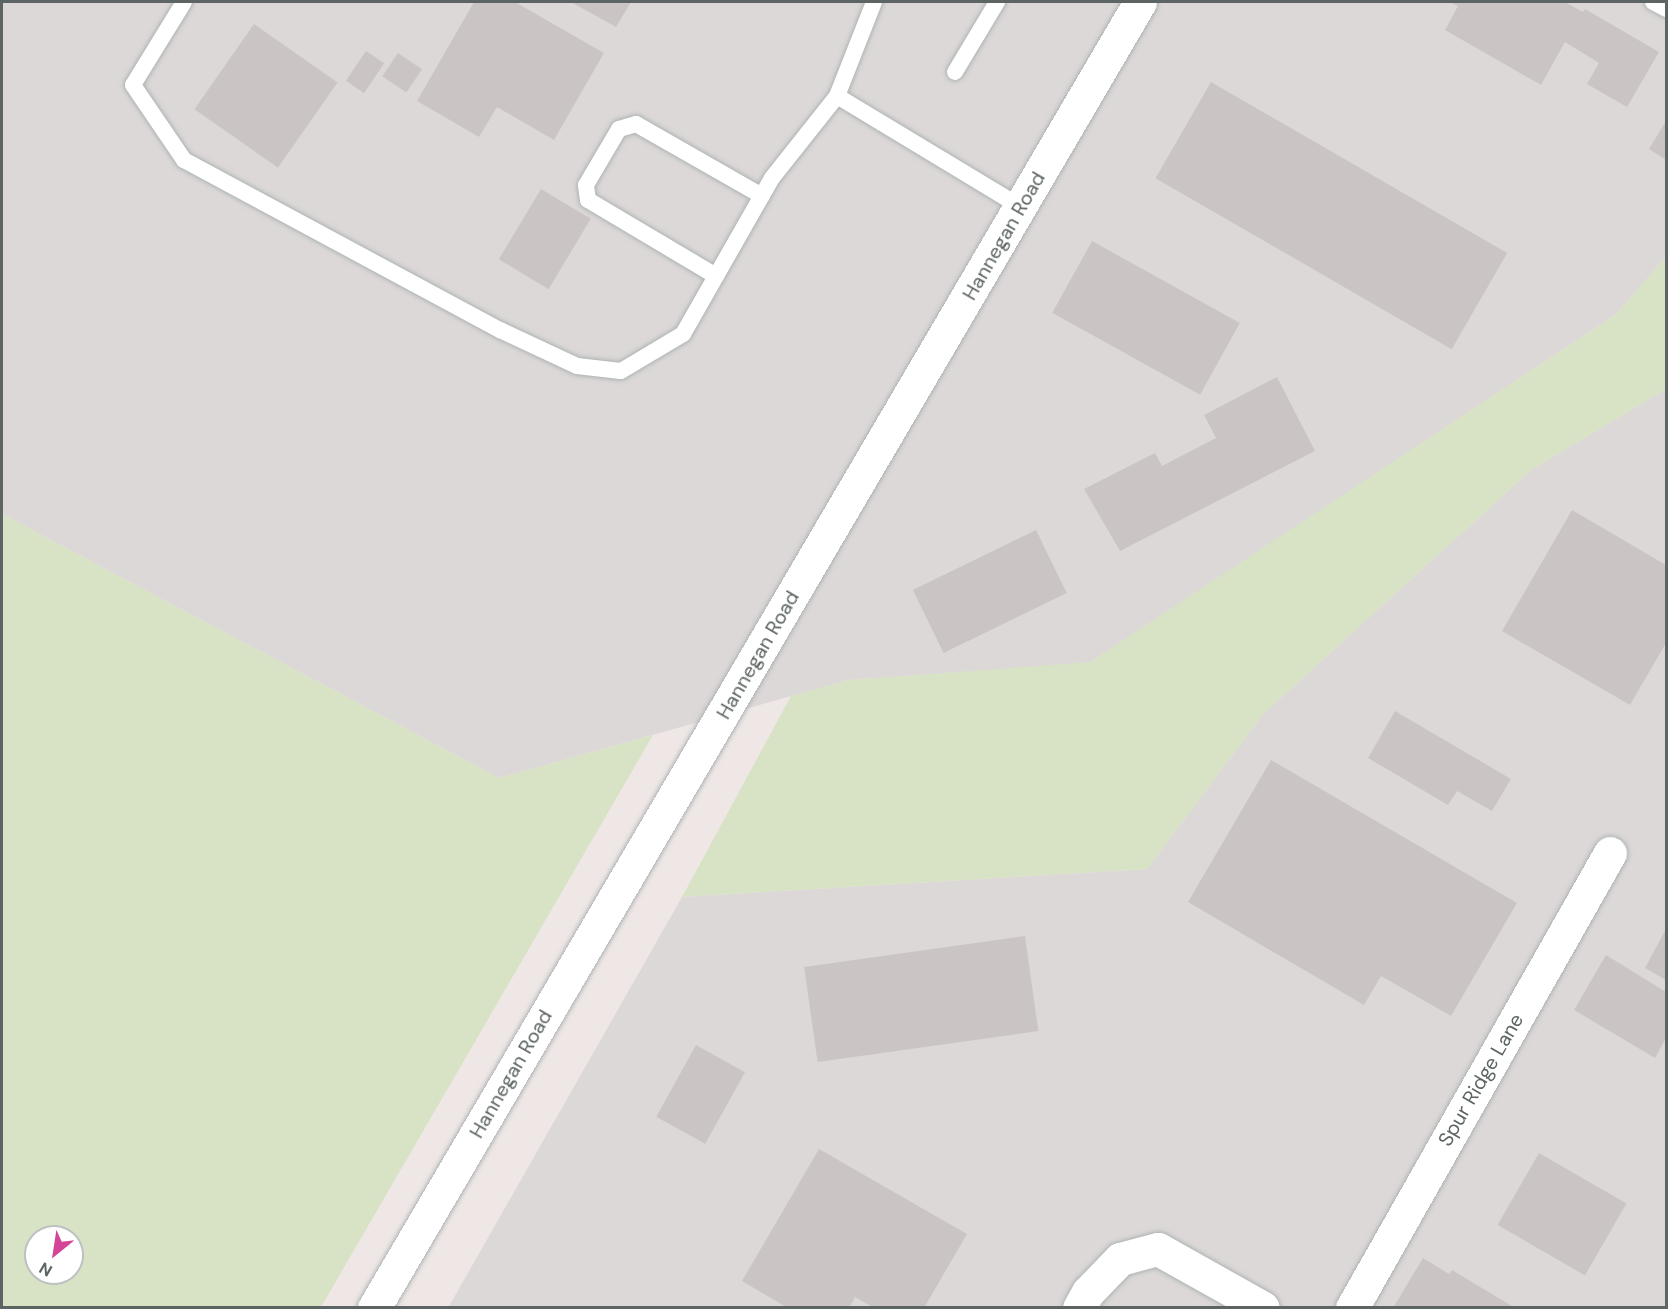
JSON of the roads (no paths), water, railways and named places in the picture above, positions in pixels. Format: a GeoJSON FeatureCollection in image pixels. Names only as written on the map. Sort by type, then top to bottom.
{"type":"FeatureCollection","features":[{"type":"Feature","properties":{"kind":"main road","name":"Hannegan Road"},"geometry":{"type":"LineString","coordinates":[[374,1308],[1140,2]]}},
{"type":"Feature","properties":{"kind":"main road","name":"Spur Ridge Lane"},"geometry":{"type":"LineString","coordinates":[[1352,1308],[1610,853]]}},
{"type":"Feature","properties":{"kind":"main road"},"geometry":{"type":"LineString","coordinates":[[1079,1308],[1088,1292],[1120,1259],[1158,1249],[1263,1308]]}},
{"type":"Feature","properties":{"kind":"lane"},"geometry":{"type":"LineString","coordinates":[[184,2],[133,86],[184,160],[500,330],[577,366],[621,371],[683,334],[762,196],[837,96],[874,2]]}},
{"type":"Feature","properties":{"kind":"lane"},"geometry":{"type":"LineString","coordinates":[[955,72],[997,2]]}},
{"type":"Feature","properties":{"kind":"lane"},"geometry":{"type":"LineString","coordinates":[[1653,2],[1666,9]]}},
{"type":"Feature","properties":{"kind":"lane"},"geometry":{"type":"LineString","coordinates":[[837,96],[1021,207]]}},
{"type":"Feature","properties":{"kind":"lane"},"geometry":{"type":"LineString","coordinates":[[716,276],[588,200],[586,185],[619,129],[636,124],[762,196]]}}]}
